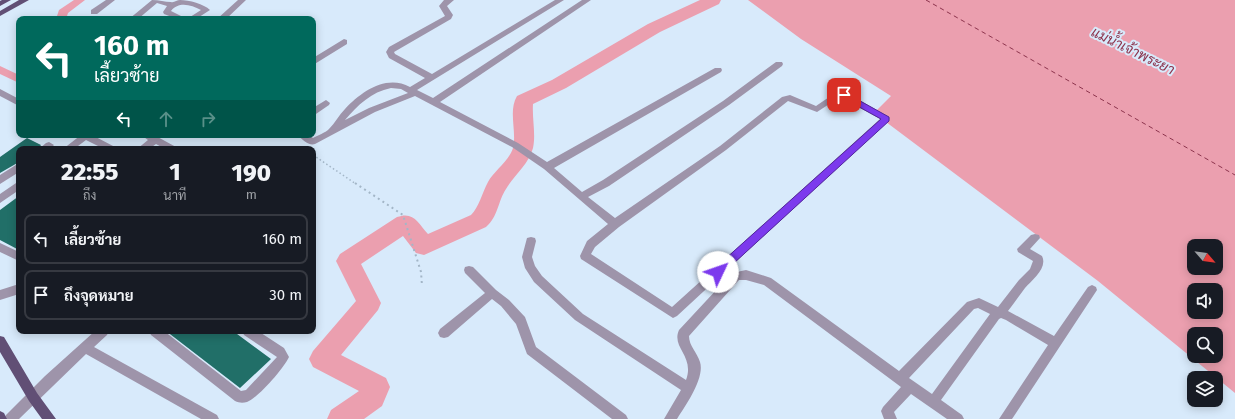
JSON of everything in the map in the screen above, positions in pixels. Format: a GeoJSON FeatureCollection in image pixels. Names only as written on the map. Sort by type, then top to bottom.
{"type":"FeatureCollection","features":[{"type":"Feature","properties":{"kind":"main road"},"geometry":{"type":"LineString","coordinates":[[0,4],[8,0]]}},
{"type":"Feature","properties":{"kind":"main road"},"geometry":{"type":"LineString","coordinates":[[0,14],[25,0]]}},
{"type":"Feature","properties":{"kind":"main road"},"geometry":{"type":"LineString","coordinates":[[0,341],[33,397],[50,419]]}},
{"type":"Feature","properties":{"kind":"street"},"geometry":{"type":"LineString","coordinates":[[94,12],[111,0]]}},
{"type":"Feature","properties":{"kind":"street"},"geometry":{"type":"LineString","coordinates":[[224,16],[242,0]]}},
{"type":"Feature","properties":{"kind":"street"},"geometry":{"type":"LineString","coordinates":[[430,77],[392,56],[390,52],[392,49],[448,17],[449,14],[443,4],[450,0]]}},
{"type":"Feature","properties":{"kind":"street"},"geometry":{"type":"LineString","coordinates":[[311,146],[331,132],[372,110],[413,92],[430,77],[560,0]]}},
{"type":"Feature","properties":{"kind":"street"},"geometry":{"type":"LineString","coordinates":[[432,102],[588,0]]}},
{"type":"Feature","properties":{"kind":"street"},"geometry":{"type":"LineString","coordinates":[[136,16],[157,1],[172,5],[181,2],[188,3],[206,10],[196,16]]}},
{"type":"Feature","properties":{"kind":"street"},"geometry":{"type":"LineString","coordinates":[[172,5],[167,12],[176,16]]}},
{"type":"Feature","properties":{"kind":"street"},"geometry":{"type":"LineString","coordinates":[[316,60],[344,42]]}},
{"type":"Feature","properties":{"kind":"street"},"geometry":{"type":"LineString","coordinates":[[581,196],[606,183],[726,103],[779,64]]}},
{"type":"Feature","properties":{"kind":"street"},"geometry":{"type":"LineString","coordinates":[[547,167],[718,70]]}},
{"type":"Feature","properties":{"kind":"street"},"geometry":{"type":"LineString","coordinates":[[331,132],[345,113],[375,89],[390,84],[400,85],[531,156],[547,167],[615,224]]}},
{"type":"Feature","properties":{"kind":"street"},"geometry":{"type":"LineString","coordinates":[[0,92],[16,101]]}},
{"type":"Feature","properties":{"kind":"street"},"geometry":{"type":"LineString","coordinates":[[8,97],[16,94]]}},
{"type":"Feature","properties":{"kind":"street"},"geometry":{"type":"LineString","coordinates":[[838,94],[844,95],[886,119],[673,313],[585,256],[591,244],[615,224],[723,148],[785,99],[790,98],[816,109],[838,94]]}},
{"type":"Feature","properties":{"kind":"street"},"geometry":{"type":"LineString","coordinates":[[316,111],[326,103]]}},
{"type":"Feature","properties":{"kind":"street"},"geometry":{"type":"LineString","coordinates":[[72,146],[83,138]]}},
{"type":"Feature","properties":{"kind":"street"},"geometry":{"type":"LineString","coordinates":[[92,138],[107,146]]}},
{"type":"Feature","properties":{"kind":"street"},"geometry":{"type":"LineString","coordinates":[[151,138],[167,146]]}},
{"type":"Feature","properties":{"kind":"street"},"geometry":{"type":"LineString","coordinates":[[146,146],[155,140]]}},
{"type":"Feature","properties":{"kind":"street"},"geometry":{"type":"LineString","coordinates":[[0,180],[16,168]]}},
{"type":"Feature","properties":{"kind":"street"},"geometry":{"type":"LineString","coordinates":[[0,198],[16,187]]}},
{"type":"Feature","properties":{"kind":"street"},"geometry":{"type":"LineString","coordinates":[[933,402],[995,316],[1000,313],[1023,283],[1034,272],[1038,259],[1022,249],[1035,238]]}},
{"type":"Feature","properties":{"kind":"street"},"geometry":{"type":"LineString","coordinates":[[531,242],[527,257],[530,268],[538,280],[579,317],[688,388]]}},
{"type":"Feature","properties":{"kind":"street"},"geometry":{"type":"LineString","coordinates":[[0,247],[16,255]]}},
{"type":"Feature","properties":{"kind":"street"},"geometry":{"type":"LineString","coordinates":[[469,270],[492,293],[505,303],[521,321],[532,350],[622,419]]}},
{"type":"Feature","properties":{"kind":"street"},"geometry":{"type":"LineString","coordinates":[[675,417],[695,370],[695,363],[682,340],[683,334],[736,276],[746,275],[767,281],[905,383],[958,419]]}},
{"type":"Feature","properties":{"kind":"street"},"geometry":{"type":"LineString","coordinates":[[0,296],[16,290]]}},
{"type":"Feature","properties":{"kind":"street"},"geometry":{"type":"LineString","coordinates":[[1005,419],[1092,290]]}},
{"type":"Feature","properties":{"kind":"street"},"geometry":{"type":"LineString","coordinates":[[444,333],[492,293]]}},
{"type":"Feature","properties":{"kind":"street"},"geometry":{"type":"LineString","coordinates":[[891,419],[887,411],[905,383],[971,305],[979,303],[1010,317],[1056,344]]}},
{"type":"Feature","properties":{"kind":"street"},"geometry":{"type":"LineString","coordinates":[[10,419],[49,380],[100,334]]}},
{"type":"Feature","properties":{"kind":"street"},"geometry":{"type":"LineString","coordinates":[[159,334],[239,397],[245,398],[280,363],[283,357],[280,352],[253,334]]}},
{"type":"Feature","properties":{"kind":"street"},"geometry":{"type":"LineString","coordinates":[[84,348],[213,419]]}},
{"type":"Feature","properties":{"kind":"path"},"geometry":{"type":"LineString","coordinates":[[316,157],[403,215],[421,272],[422,286]]}},
{"type":"Feature","properties":{"kind":"water","name":"แม่น้ำเจ้าพระยา"},"geometry":{"type":"Polygon","coordinates":[[[748,0],[1235,0],[1235,393],[1223,383],[1223,371],[1208,371],[1198,363],[1223,363],[1223,327],[1187,327],[1187,354],[1098,281],[874,113],[891,96],[801,39],[748,0]]]}},
{"type":"Feature","properties":{"kind":"building"},"geometry":{"type":"Polygon","coordinates":[[[27,138],[41,145],[16,146],[16,164],[0,173],[0,157],[27,138]]]}},
{"type":"Feature","properties":{"kind":"building"},"geometry":{"type":"Polygon","coordinates":[[[16,198],[16,248],[0,240],[0,210],[16,198]]]}},
{"type":"Feature","properties":{"kind":"building"},"geometry":{"type":"Polygon","coordinates":[[[170,334],[237,334],[271,359],[240,388],[170,334]]]}},
{"type":"Feature","properties":{"kind":"waterway"},"geometry":{"type":"LineString","coordinates":[[62,16],[63,12],[80,0]]}},
{"type":"Feature","properties":{"kind":"waterway"},"geometry":{"type":"LineString","coordinates":[[341,419],[373,397],[377,387],[322,359],[369,303],[348,261],[405,223],[424,246],[479,221],[486,212],[491,196],[496,187],[522,151],[524,141],[524,101],[559,84],[654,28],[713,0]]}},
{"type":"Feature","properties":{"kind":"waterway"},"geometry":{"type":"LineString","coordinates":[[0,70],[16,78]]}},
{"type":"Feature","properties":{"kind":"ferry route"},"geometry":{"type":"LineString","coordinates":[[926,0],[1235,175]]}},
{"type":"Feature","properties":{"kind":"route"},"geometry":{"type":"LineString","coordinates":[[718,272],[886,119],[844,95]]}}]}
